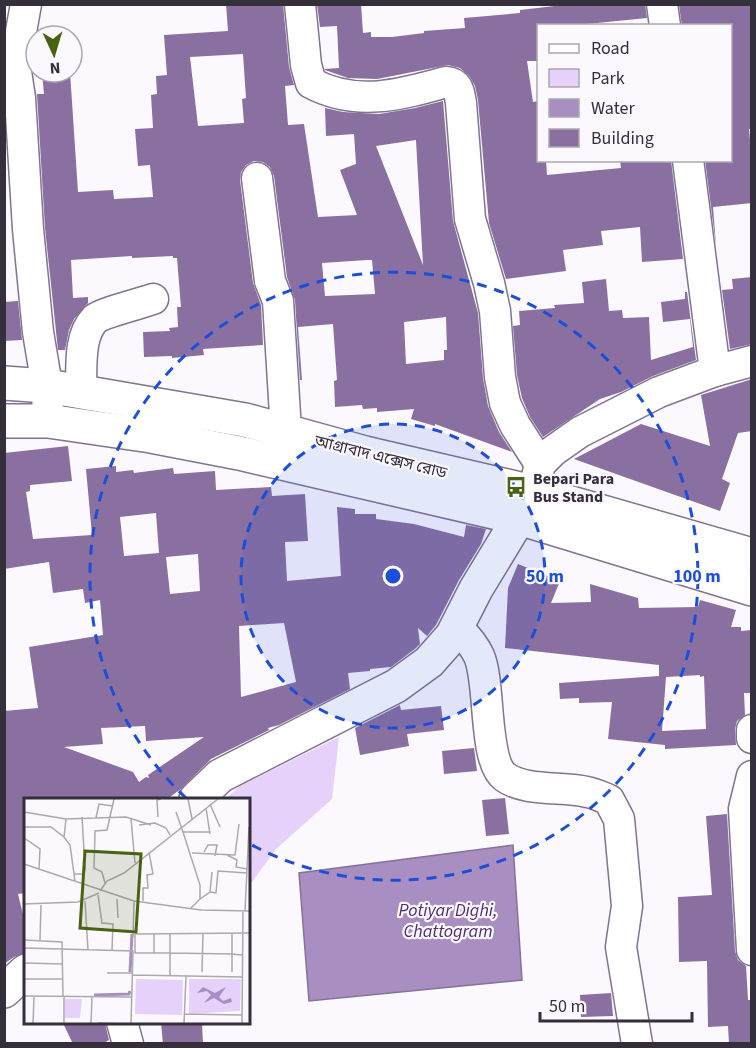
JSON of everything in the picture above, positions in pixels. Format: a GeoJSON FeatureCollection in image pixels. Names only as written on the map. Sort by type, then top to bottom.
{"type":"FeatureCollection","features":[{"type":"Feature","properties":{"kind":"main road","name":"আগ্রাবাদ এক্সেস রোড"},"geometry":{"type":"LineString","coordinates":[[4,383],[81,391],[245,420],[365,453],[531,492],[752,555]]}},
{"type":"Feature","properties":{"kind":"main road","name":"আগ্রাবাদ এক্সেস রোড"},"geometry":{"type":"LineString","coordinates":[[4,421],[48,421],[151,436],[239,453],[531,492],[752,589]]}},
{"type":"Feature","properties":{"kind":"main road"},"geometry":{"type":"LineString","coordinates":[[197,798],[220,776],[396,686],[429,662],[452,636],[531,492]]}},
{"type":"Feature","properties":{"kind":"main road"},"geometry":{"type":"LineString","coordinates":[[4,991],[24,973]]}},
{"type":"Feature","properties":{"kind":"street"},"geometry":{"type":"LineString","coordinates":[[26,4],[15,65],[20,98],[28,229],[38,332],[47,386],[48,421]]}},
{"type":"Feature","properties":{"kind":"street"},"geometry":{"type":"LineString","coordinates":[[300,4],[306,65],[311,83],[328,93],[375,98],[446,82],[458,87],[470,219],[495,310],[500,377],[505,403],[515,425],[531,492]]}},
{"type":"Feature","properties":{"kind":"street"},"geometry":{"type":"LineString","coordinates":[[662,4],[664,24]]}},
{"type":"Feature","properties":{"kind":"street"},"geometry":{"type":"LineString","coordinates":[[688,162],[715,371]]}},
{"type":"Feature","properties":{"kind":"street"},"geometry":{"type":"LineString","coordinates":[[257,178],[270,281],[278,301],[286,431]]}},
{"type":"Feature","properties":{"kind":"street"},"geometry":{"type":"LineString","coordinates":[[81,391],[83,348],[87,332],[96,318],[153,299]]}},
{"type":"Feature","properties":{"kind":"street"},"geometry":{"type":"LineString","coordinates":[[531,492],[553,451],[580,432],[659,392],[715,371],[752,361]]}},
{"type":"Feature","properties":{"kind":"street"},"geometry":{"type":"LineString","coordinates":[[457,627],[470,640],[480,657],[485,679],[495,764],[504,776],[522,784],[587,792],[609,800],[619,819],[627,906],[621,947],[637,1044]]}},
{"type":"Feature","properties":{"kind":"street"},"geometry":{"type":"LineString","coordinates":[[752,730],[752,738]]}},
{"type":"Feature","properties":{"kind":"street"},"geometry":{"type":"LineString","coordinates":[[752,776],[744,809],[752,950]]}},
{"type":"Feature","properties":{"kind":"street"},"geometry":{"type":"LineString","coordinates":[[122,1024],[128,1044]]}},
{"type":"Feature","properties":{"kind":"green space"},"geometry":{"type":"Polygon","coordinates":[[[339,737],[332,799],[276,849],[250,885],[250,798],[226,798],[240,786],[339,737]]]}},
{"type":"Feature","properties":{"kind":"water","name":"Potiyar Dighi, Chattogram"},"geometry":{"type":"Polygon","coordinates":[[[513,845],[522,980],[309,1001],[299,873],[513,845]]]}},
{"type":"Feature","properties":{"kind":"building"},"geometry":{"type":"Polygon","coordinates":[[[226,4],[283,4],[289,67],[294,85],[285,86],[288,125],[304,124],[318,217],[357,215],[340,170],[356,164],[354,134],[326,136],[325,108],[343,112],[379,114],[443,101],[453,221],[478,313],[483,378],[488,406],[499,432],[512,452],[435,424],[435,426],[411,419],[414,409],[377,412],[377,408],[363,409],[362,405],[335,407],[334,381],[337,380],[333,324],[298,327],[302,380],[300,380],[295,300],[287,277],[274,176],[270,167],[263,162],[254,161],[246,165],[241,172],[240,180],[253,283],[261,305],[263,345],[203,349],[204,355],[172,358],[172,356],[144,357],[143,332],[170,331],[169,328],[178,327],[177,307],[181,307],[177,258],[173,256],[132,258],[132,256],[71,260],[73,298],[88,297],[88,303],[74,319],[65,350],[58,350],[45,228],[37,94],[44,94],[43,84],[71,84],[78,192],[113,190],[114,199],[153,197],[150,165],[138,166],[135,129],[153,128],[151,95],[157,94],[156,76],[167,75],[164,35],[228,31],[226,4]],[[243,54],[190,57],[198,126],[244,123],[242,99],[246,98],[243,54]],[[416,140],[376,146],[423,265],[416,140]],[[372,260],[322,263],[325,296],[375,294],[372,260]],[[446,317],[404,322],[406,364],[444,360],[444,350],[447,350],[446,317]]]}},
{"type":"Feature","properties":{"kind":"building"},"geometry":{"type":"Polygon","coordinates":[[[317,4],[361,4],[363,33],[371,32],[371,37],[392,37],[424,33],[424,31],[465,28],[464,18],[520,13],[520,10],[572,4],[645,4],[647,18],[587,24],[537,24],[537,61],[527,61],[533,102],[537,101],[537,162],[546,162],[547,175],[621,168],[620,162],[671,162],[683,259],[642,262],[640,227],[601,231],[603,245],[563,250],[566,271],[506,279],[489,223],[478,100],[470,77],[460,68],[448,65],[377,79],[348,78],[325,70],[339,68],[337,26],[320,27],[317,4]]]}},
{"type":"Feature","properties":{"kind":"building"},"geometry":{"type":"Polygon","coordinates":[[[752,4],[752,129],[749,129],[752,203],[713,207],[716,246],[705,162],[732,162],[732,24],[682,24],[679,5],[752,4]]]}},
{"type":"Feature","properties":{"kind":"building"},"geometry":{"type":"Polygon","coordinates":[[[752,277],[752,344],[730,349],[722,290],[733,289],[732,279],[752,277]]]}},
{"type":"Feature","properties":{"kind":"building"},"geometry":{"type":"Polygon","coordinates":[[[606,279],[609,311],[622,310],[623,318],[649,317],[651,360],[693,347],[690,319],[663,322],[661,302],[685,299],[685,292],[687,292],[696,360],[600,399],[543,437],[530,417],[522,398],[517,375],[513,326],[520,325],[519,311],[584,303],[582,282],[606,279]]]}},
{"type":"Feature","properties":{"kind":"building"},"geometry":{"type":"Polygon","coordinates":[[[18,301],[22,340],[4,341],[4,302],[18,301]]]}},
{"type":"Feature","properties":{"kind":"building"},"geometry":{"type":"Polygon","coordinates":[[[752,379],[752,431],[738,433],[722,479],[730,483],[720,511],[574,459],[641,424],[710,446],[701,395],[752,379]]]}},
{"type":"Feature","properties":{"kind":"building"},"geometry":{"type":"Polygon","coordinates":[[[68,446],[72,481],[30,485],[30,491],[26,492],[33,539],[92,535],[86,469],[116,466],[116,472],[133,470],[134,473],[173,468],[174,474],[215,471],[216,490],[271,487],[272,496],[305,494],[308,541],[285,542],[287,581],[341,576],[337,507],[355,509],[355,514],[376,514],[376,519],[414,524],[464,537],[466,525],[486,529],[481,544],[436,625],[427,636],[418,628],[420,644],[416,648],[391,667],[348,673],[350,689],[279,725],[268,728],[269,730],[211,759],[181,789],[168,798],[24,798],[24,893],[18,894],[24,919],[24,954],[4,964],[4,711],[38,708],[29,647],[103,635],[100,600],[85,603],[83,589],[53,593],[49,562],[4,569],[4,453],[68,446]],[[156,513],[120,517],[124,556],[159,553],[156,513]],[[198,554],[166,557],[170,594],[200,591],[198,554]],[[284,623],[239,626],[241,697],[296,682],[284,623]],[[145,726],[101,728],[103,744],[64,747],[133,772],[139,782],[146,777],[149,778],[148,775],[204,737],[146,741],[145,726]]]}},
{"type":"Feature","properties":{"kind":"building"},"geometry":{"type":"Polygon","coordinates":[[[518,564],[560,581],[551,603],[591,602],[590,584],[638,598],[639,608],[698,607],[700,600],[736,610],[731,627],[741,627],[741,631],[752,630],[752,693],[744,693],[745,715],[737,721],[736,745],[665,749],[665,745],[608,739],[612,702],[579,703],[579,698],[560,699],[559,683],[659,676],[659,665],[505,648],[508,588],[518,564]],[[700,675],[666,677],[662,731],[706,729],[704,676],[700,677],[700,675]]]}},
{"type":"Feature","properties":{"kind":"building"},"geometry":{"type":"Polygon","coordinates":[[[400,705],[401,710],[441,706],[444,730],[407,734],[409,746],[360,755],[355,728],[400,705]]]}},
{"type":"Feature","properties":{"kind":"building"},"geometry":{"type":"Polygon","coordinates":[[[474,748],[477,771],[444,774],[442,751],[474,748]]]}},
{"type":"Feature","properties":{"kind":"building"},"geometry":{"type":"Polygon","coordinates":[[[505,798],[509,834],[486,836],[482,800],[505,798]]]}},
{"type":"Feature","properties":{"kind":"building"},"geometry":{"type":"Polygon","coordinates":[[[727,814],[735,951],[738,960],[746,966],[752,1044],[729,1044],[728,1026],[708,1027],[707,961],[679,962],[678,897],[712,895],[706,816],[727,814]]]}},
{"type":"Feature","properties":{"kind":"building"},"geometry":{"type":"Polygon","coordinates":[[[611,993],[613,1016],[581,1017],[580,995],[611,993]]]}},
{"type":"Feature","properties":{"kind":"building"},"geometry":{"type":"Polygon","coordinates":[[[63,1024],[105,1024],[109,1040],[102,1044],[73,1044],[63,1024]]]}},
{"type":"Feature","properties":{"kind":"building"},"geometry":{"type":"Polygon","coordinates":[[[161,1024],[202,1024],[203,1044],[163,1044],[161,1024]]]}},
{"type":"Feature","properties":{"kind":"place","name":"Bepari Para Bus Stand"},"geometry":{"type":"Point","coordinates":[516,487]}}]}
